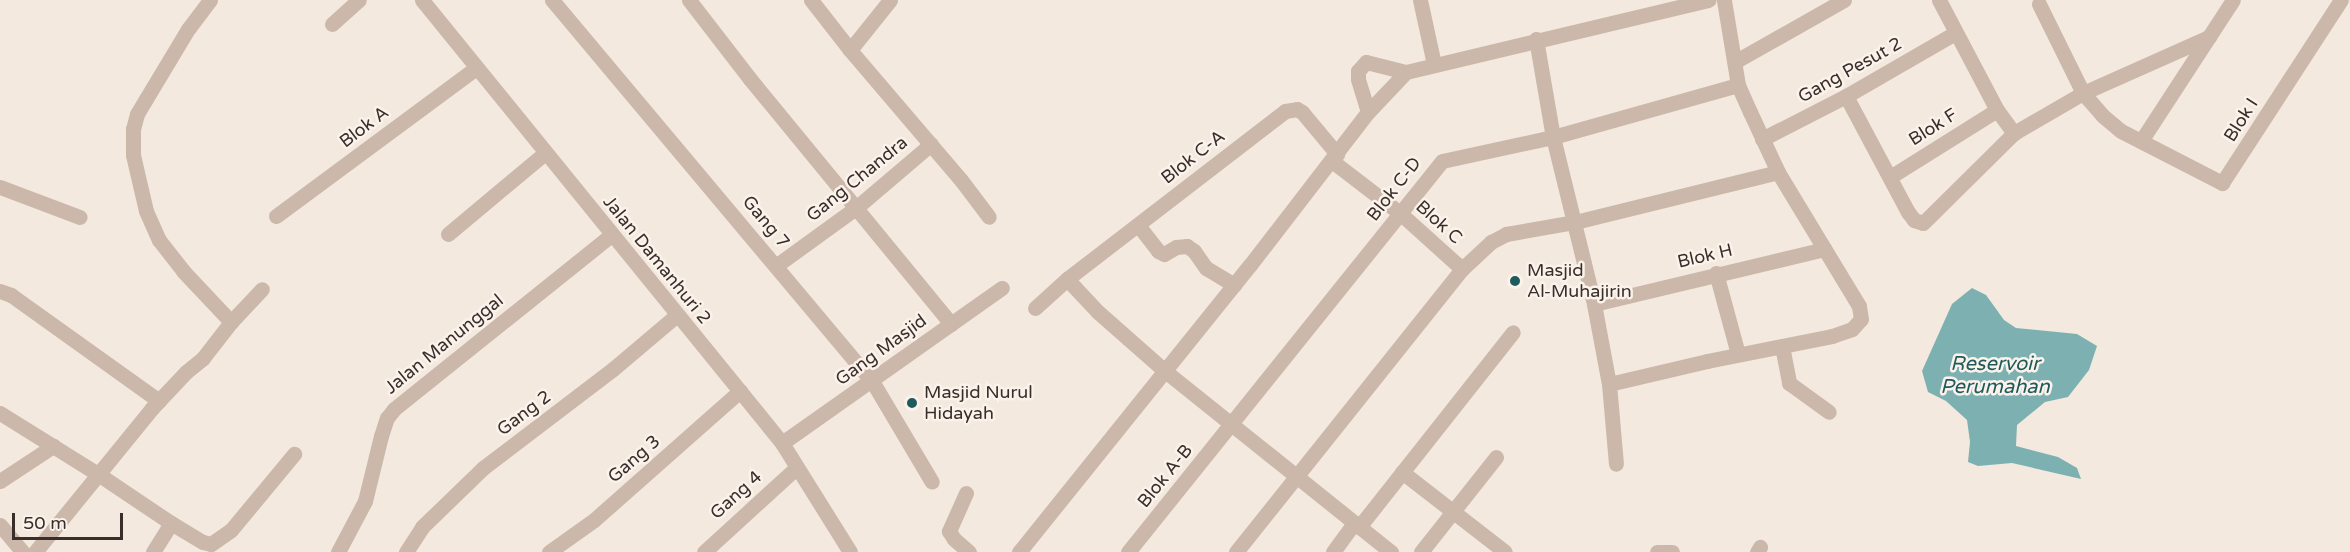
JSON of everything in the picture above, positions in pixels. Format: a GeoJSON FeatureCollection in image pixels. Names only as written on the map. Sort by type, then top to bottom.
{"type":"FeatureCollection","features":[{"type":"Feature","properties":{"kind":"street"},"geometry":{"type":"LineString","coordinates":[[210,0],[188,28],[137,114],[133,129],[133,155],[146,211],[159,240],[183,271],[231,322]]}},
{"type":"Feature","properties":{"kind":"street"},"geometry":{"type":"LineString","coordinates":[[332,24],[359,0]]}},
{"type":"Feature","properties":{"kind":"street","name":"Jalan Damanhuri 2"},"geometry":{"type":"LineString","coordinates":[[422,0],[782,443],[847,550]]}},
{"type":"Feature","properties":{"kind":"street","name":"Gang 7"},"geometry":{"type":"LineString","coordinates":[[552,0],[872,381],[932,482]]}},
{"type":"Feature","properties":{"kind":"street"},"geometry":{"type":"LineString","coordinates":[[689,0],[805,148],[857,207],[951,324]]}},
{"type":"Feature","properties":{"kind":"street"},"geometry":{"type":"LineString","coordinates":[[811,0],[850,50],[931,144],[989,218]]}},
{"type":"Feature","properties":{"kind":"street"},"geometry":{"type":"LineString","coordinates":[[850,50],[890,0]]}},
{"type":"Feature","properties":{"kind":"street"},"geometry":{"type":"LineString","coordinates":[[1420,0],[1434,64]]}},
{"type":"Feature","properties":{"kind":"street"},"geometry":{"type":"LineString","coordinates":[[1018,552],[1234,285],[1368,111],[1406,72],[1536,39],[1709,0]]}},
{"type":"Feature","properties":{"kind":"street"},"geometry":{"type":"LineString","coordinates":[[1609,384],[1738,354],[1842,334],[1852,329],[1861,319],[1859,306],[1778,172],[1738,85],[1724,0]]}},
{"type":"Feature","properties":{"kind":"street"},"geometry":{"type":"LineString","coordinates":[[1736,62],[1844,0]]}},
{"type":"Feature","properties":{"kind":"street"},"geometry":{"type":"LineString","coordinates":[[1939,0],[1997,111],[2014,133]]}},
{"type":"Feature","properties":{"kind":"street"},"geometry":{"type":"LineString","coordinates":[[2141,141],[2233,0]]}},
{"type":"Feature","properties":{"kind":"street","name":"Blok I"},"geometry":{"type":"LineString","coordinates":[[2039,4],[2083,93],[2103,116],[2141,141],[2218,182],[2225,181],[2341,0]]}},
{"type":"Feature","properties":{"kind":"street","name":"Gang Pesut 2"},"geometry":{"type":"LineString","coordinates":[[1762,139],[1846,96],[1955,33]]}},
{"type":"Feature","properties":{"kind":"street"},"geometry":{"type":"LineString","coordinates":[[1846,96],[1911,217],[1923,222],[2014,133],[2083,93],[2210,38]]}},
{"type":"Feature","properties":{"kind":"street"},"geometry":{"type":"LineString","coordinates":[[1536,39],[1553,137],[1594,304],[1609,384],[1616,464]]}},
{"type":"Feature","properties":{"kind":"street"},"geometry":{"type":"LineString","coordinates":[[1368,111],[1358,79],[1361,65],[1372,62],[1406,72]]}},
{"type":"Feature","properties":{"kind":"street","name":"Blok A"},"geometry":{"type":"LineString","coordinates":[[276,216],[476,68]]}},
{"type":"Feature","properties":{"kind":"street","name":"Blok C-D"},"geometry":{"type":"LineString","coordinates":[[1231,424],[1442,161],[1553,137],[1738,85]]}},
{"type":"Feature","properties":{"kind":"street","name":"Blok C-A"},"geometry":{"type":"LineString","coordinates":[[1035,308],[1067,279],[1276,117],[1292,109],[1302,112],[1334,158]]}},
{"type":"Feature","properties":{"kind":"street","name":"Blok F"},"geometry":{"type":"LineString","coordinates":[[1890,177],[1997,111]]}},
{"type":"Feature","properties":{"kind":"street","name":"Gang Chandra"},"geometry":{"type":"LineString","coordinates":[[777,266],[857,207],[931,144]]}},
{"type":"Feature","properties":{"kind":"street"},"geometry":{"type":"LineString","coordinates":[[448,234],[545,153]]}},
{"type":"Feature","properties":{"kind":"street","name":"Blok C"},"geometry":{"type":"LineString","coordinates":[[1334,158],[1462,269]]}},
{"type":"Feature","properties":{"kind":"street"},"geometry":{"type":"LineString","coordinates":[[1236,552],[1462,269],[1491,242],[1506,234],[1575,222],[1778,172]]}},
{"type":"Feature","properties":{"kind":"street"},"geometry":{"type":"LineString","coordinates":[[0,187],[80,217]]}},
{"type":"Feature","properties":{"kind":"street"},"geometry":{"type":"LineString","coordinates":[[1138,225],[1158,252],[1164,254],[1176,247],[1187,246],[1194,251],[1206,268],[1234,285]]}},
{"type":"Feature","properties":{"kind":"street","name":"Jalan Manunggal"},"geometry":{"type":"LineString","coordinates":[[338,552],[365,501],[381,436],[387,418],[394,409],[611,235]]}},
{"type":"Feature","properties":{"kind":"street","name":"Blok H"},"geometry":{"type":"LineString","coordinates":[[1594,304],[1716,273],[1825,249]]}},
{"type":"Feature","properties":{"kind":"street"},"geometry":{"type":"LineString","coordinates":[[1716,273],[1738,354]]}},
{"type":"Feature","properties":{"kind":"street"},"geometry":{"type":"LineString","coordinates":[[1067,279],[1098,312],[1165,371],[1391,552]]}},
{"type":"Feature","properties":{"kind":"street","name":"Gang Masjid"},"geometry":{"type":"LineString","coordinates":[[782,443],[1002,288]]}},
{"type":"Feature","properties":{"kind":"street"},"geometry":{"type":"LineString","coordinates":[[35,552],[159,401],[186,372],[203,358],[231,322],[262,289]]}},
{"type":"Feature","properties":{"kind":"street"},"geometry":{"type":"LineString","coordinates":[[0,291],[11,295],[159,401]]}},
{"type":"Feature","properties":{"kind":"street","name":"Gang 2"},"geometry":{"type":"LineString","coordinates":[[406,552],[422,527],[483,468],[613,369],[677,315]]}},
{"type":"Feature","properties":{"kind":"street"},"geometry":{"type":"LineString","coordinates":[[1333,552],[1402,472],[1513,332]]}},
{"type":"Feature","properties":{"kind":"street"},"geometry":{"type":"LineString","coordinates":[[1782,346],[1789,383],[1828,412]]}},
{"type":"Feature","properties":{"kind":"street","name":"Gang 3"},"geometry":{"type":"LineString","coordinates":[[549,552],[594,520],[740,391]]}},
{"type":"Feature","properties":{"kind":"street"},"geometry":{"type":"LineString","coordinates":[[0,413],[171,523],[203,542],[211,544],[231,530],[294,454]]}},
{"type":"Feature","properties":{"kind":"street","name":"Blok A-B"},"geometry":{"type":"LineString","coordinates":[[1128,552],[1231,424]]}},
{"type":"Feature","properties":{"kind":"street"},"geometry":{"type":"LineString","coordinates":[[0,481],[53,446]]}},
{"type":"Feature","properties":{"kind":"street"},"geometry":{"type":"LineString","coordinates":[[1421,552],[1496,457]]}},
{"type":"Feature","properties":{"kind":"street","name":"Gang 4"},"geometry":{"type":"LineString","coordinates":[[704,552],[796,468]]}},
{"type":"Feature","properties":{"kind":"street"},"geometry":{"type":"LineString","coordinates":[[1402,472],[1505,552]]}},
{"type":"Feature","properties":{"kind":"street"},"geometry":{"type":"LineString","coordinates":[[966,493],[949,531],[954,539],[969,552]]}},
{"type":"Feature","properties":{"kind":"street"},"geometry":{"type":"LineString","coordinates":[[153,552],[171,523]]}},
{"type":"Feature","properties":{"kind":"street"},"geometry":{"type":"LineString","coordinates":[[0,525],[23,552]]}},
{"type":"Feature","properties":{"kind":"street"},"geometry":{"type":"LineString","coordinates":[[1657,552],[1672,552]]}},
{"type":"Feature","properties":{"kind":"water","name":"Reservoir Perumahan"},"geometry":{"type":"Polygon","coordinates":[[[1972,288],[1986,295],[2004,320],[2016,328],[2077,334],[2097,346],[2089,370],[2068,397],[2045,402],[2017,425],[2016,446],[2058,457],[2077,468],[2081,479],[2012,463],[1978,466],[1968,462],[1970,442],[1967,420],[1946,401],[1928,392],[1922,371],[1952,304],[1972,288]]]}},
{"type":"Feature","properties":{"kind":"place","name":"Masjid Al-Muhajirin"},"geometry":{"type":"Point","coordinates":[1515,281]}},
{"type":"Feature","properties":{"kind":"place","name":"Masjid Nurul Hidayah"},"geometry":{"type":"Point","coordinates":[912,403]}}]}
